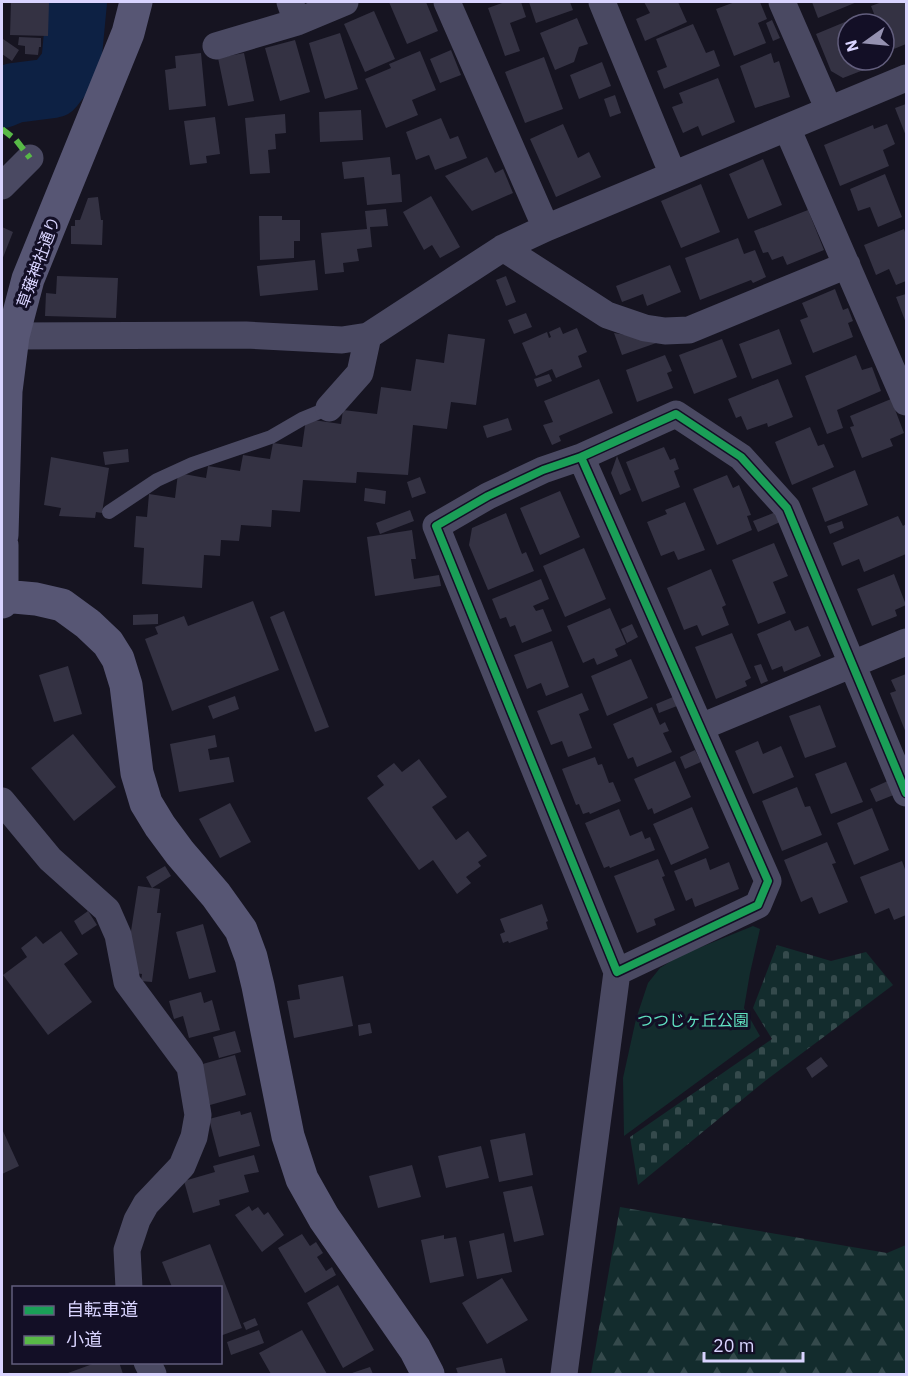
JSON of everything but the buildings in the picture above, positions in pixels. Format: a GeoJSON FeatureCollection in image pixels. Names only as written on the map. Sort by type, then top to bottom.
{"type":"FeatureCollection","features":[{"type":"Feature","properties":{"kind":"street","name":"草薙神社通り"},"geometry":{"type":"LineString","coordinates":[[2,535],[7,329],[128,33],[136,2]]}},
{"type":"Feature","properties":{"kind":"street"},"geometry":{"type":"LineString","coordinates":[[216,46],[294,12],[345,2]]}},
{"type":"Feature","properties":{"kind":"street"},"geometry":{"type":"LineString","coordinates":[[447,2],[546,228]]}},
{"type":"Feature","properties":{"kind":"street"},"geometry":{"type":"LineString","coordinates":[[602,2],[673,175]]}},
{"type":"Feature","properties":{"kind":"street"},"geometry":{"type":"LineString","coordinates":[[782,2],[829,110]]}},
{"type":"Feature","properties":{"kind":"street"},"geometry":{"type":"LineString","coordinates":[[7,329],[246,335],[342,340],[368,336],[503,248],[906,78]]}},
{"type":"Feature","properties":{"kind":"street"},"geometry":{"type":"LineString","coordinates":[[787,128],[906,402]]}},
{"type":"Feature","properties":{"kind":"street"},"geometry":{"type":"LineString","coordinates":[[2,186],[30,158]]}},
{"type":"Feature","properties":{"kind":"street"},"geometry":{"type":"LineString","coordinates":[[503,248],[607,315],[645,328],[665,331],[689,330],[847,264]]}},
{"type":"Feature","properties":{"kind":"street"},"geometry":{"type":"LineString","coordinates":[[328,408],[360,373],[368,336]]}},
{"type":"Feature","properties":{"kind":"street"},"geometry":{"type":"LineString","coordinates":[[564,1374],[617,972],[436,526],[497,491],[543,470],[581,457],[676,414],[741,457],[787,508],[906,793]]}},
{"type":"Feature","properties":{"kind":"street"},"geometry":{"type":"LineString","coordinates":[[581,457],[768,881],[759,905],[617,972]]}},
{"type":"Feature","properties":{"kind":"street"},"geometry":{"type":"LineString","coordinates":[[2,544],[2,599],[36,598],[62,605],[102,637],[117,659],[126,686],[136,773],[146,802],[180,853],[241,930],[258,986],[288,1137],[302,1179],[324,1218],[415,1349],[428,1374]]}},
{"type":"Feature","properties":{"kind":"street"},"geometry":{"type":"LineString","coordinates":[[700,728],[906,642]]}},
{"type":"Feature","properties":{"kind":"street"},"geometry":{"type":"LineString","coordinates":[[2,801],[50,859],[107,910],[118,934],[127,982],[190,1067],[198,1115],[194,1137],[182,1166],[146,1204],[137,1220],[128,1250],[129,1286]]}},
{"type":"Feature","properties":{"kind":"lane"},"geometry":{"type":"LineString","coordinates":[[109,512],[157,480],[192,464],[271,437],[302,419],[328,408]]}},
{"type":"Feature","properties":{"kind":"green space","name":"つつじヶ丘公園"},"geometry":{"type":"Polygon","coordinates":[[[753,926],[760,929],[744,1008],[760,1036],[624,1136],[623,1078],[636,1019],[648,983],[660,968],[679,956],[753,926]]]}},
{"type":"Feature","properties":{"kind":"green space"},"geometry":{"type":"Polygon","coordinates":[[[777,945],[831,961],[866,952],[893,985],[765,1081],[638,1185],[630,1137],[772,1039],[753,1008],[777,945]]]}},
{"type":"Feature","properties":{"kind":"green space"},"geometry":{"type":"Polygon","coordinates":[[[620,1207],[887,1253],[906,1245],[906,1374],[591,1374],[620,1207]]]}},
{"type":"Feature","properties":{"kind":"waterway"},"geometry":{"type":"LineString","coordinates":[[2,98],[14,93],[53,88],[71,65],[77,2]]}},
{"type":"Feature","properties":{"kind":"marked path"},"geometry":{"type":"LineString","coordinates":[[2,129],[16,140],[30,158]]}},
{"type":"Feature","properties":{"kind":"cycle path"},"geometry":{"type":"LineString","coordinates":[[581,457],[768,881],[758,905],[617,972],[436,526],[488,496],[543,470],[581,457],[676,414],[741,457],[787,508],[906,793]]}}]}
